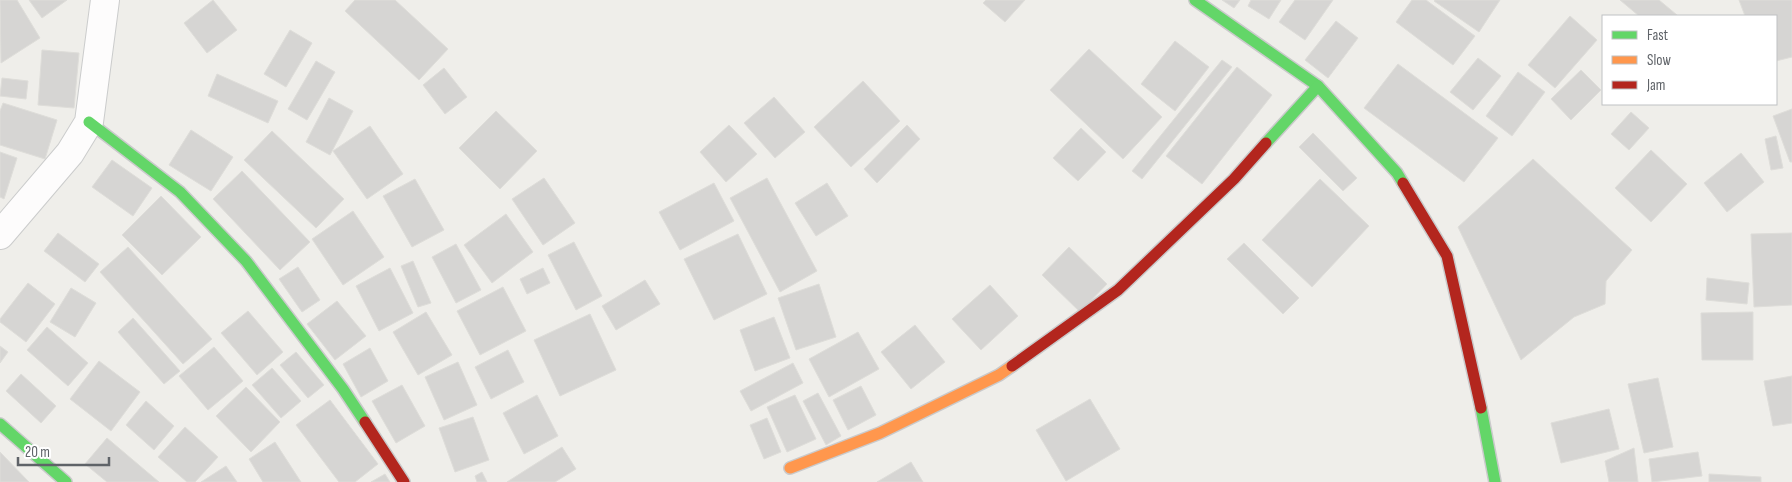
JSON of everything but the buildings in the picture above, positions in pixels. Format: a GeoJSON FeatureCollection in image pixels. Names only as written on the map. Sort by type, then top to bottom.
{"type":"FeatureCollection","features":[{"type":"Feature","properties":{"kind":"street"},"geometry":{"type":"LineString","coordinates":[[0,235],[70,153],[89,122],[105,0]]}},
{"type":"Feature","properties":{"kind":"street"},"geometry":{"type":"LineString","coordinates":[[1195,0],[1318,86],[1397,172],[1447,256],[1476,385],[1495,482]]}},
{"type":"Feature","properties":{"kind":"street"},"geometry":{"type":"LineString","coordinates":[[790,468],[880,433],[999,375],[1118,290],[1234,180],[1318,86]]}},
{"type":"Feature","properties":{"kind":"street"},"geometry":{"type":"LineString","coordinates":[[89,122],[180,192],[246,261],[343,389],[404,482]]}},
{"type":"Feature","properties":{"kind":"street"},"geometry":{"type":"LineString","coordinates":[[0,424],[66,482]]}},
{"type":"Feature","properties":{"kind":"traffic: fast"},"geometry":{"type":"LineString","coordinates":[[1195,0],[1318,86],[1397,173],[1403,183]]}},
{"type":"Feature","properties":{"kind":"traffic: fast"},"geometry":{"type":"LineString","coordinates":[[1266,143],[1318,86]]}},
{"type":"Feature","properties":{"kind":"traffic: fast"},"geometry":{"type":"LineString","coordinates":[[89,122],[180,192],[246,261],[343,389],[365,422]]}},
{"type":"Feature","properties":{"kind":"traffic: fast"},"geometry":{"type":"LineString","coordinates":[[1481,408],[1495,482]]}},
{"type":"Feature","properties":{"kind":"traffic: fast"},"geometry":{"type":"LineString","coordinates":[[0,424],[66,482]]}},
{"type":"Feature","properties":{"kind":"traffic: slow"},"geometry":{"type":"LineString","coordinates":[[790,468],[880,433],[999,375],[1012,366]]}},
{"type":"Feature","properties":{"kind":"traffic: jam"},"geometry":{"type":"LineString","coordinates":[[1012,366],[1118,290],[1234,179],[1266,143]]}},
{"type":"Feature","properties":{"kind":"traffic: jam"},"geometry":{"type":"LineString","coordinates":[[1403,183],[1447,256],[1481,408]]}},
{"type":"Feature","properties":{"kind":"traffic: jam"},"geometry":{"type":"LineString","coordinates":[[365,422],[404,482]]}}]}
